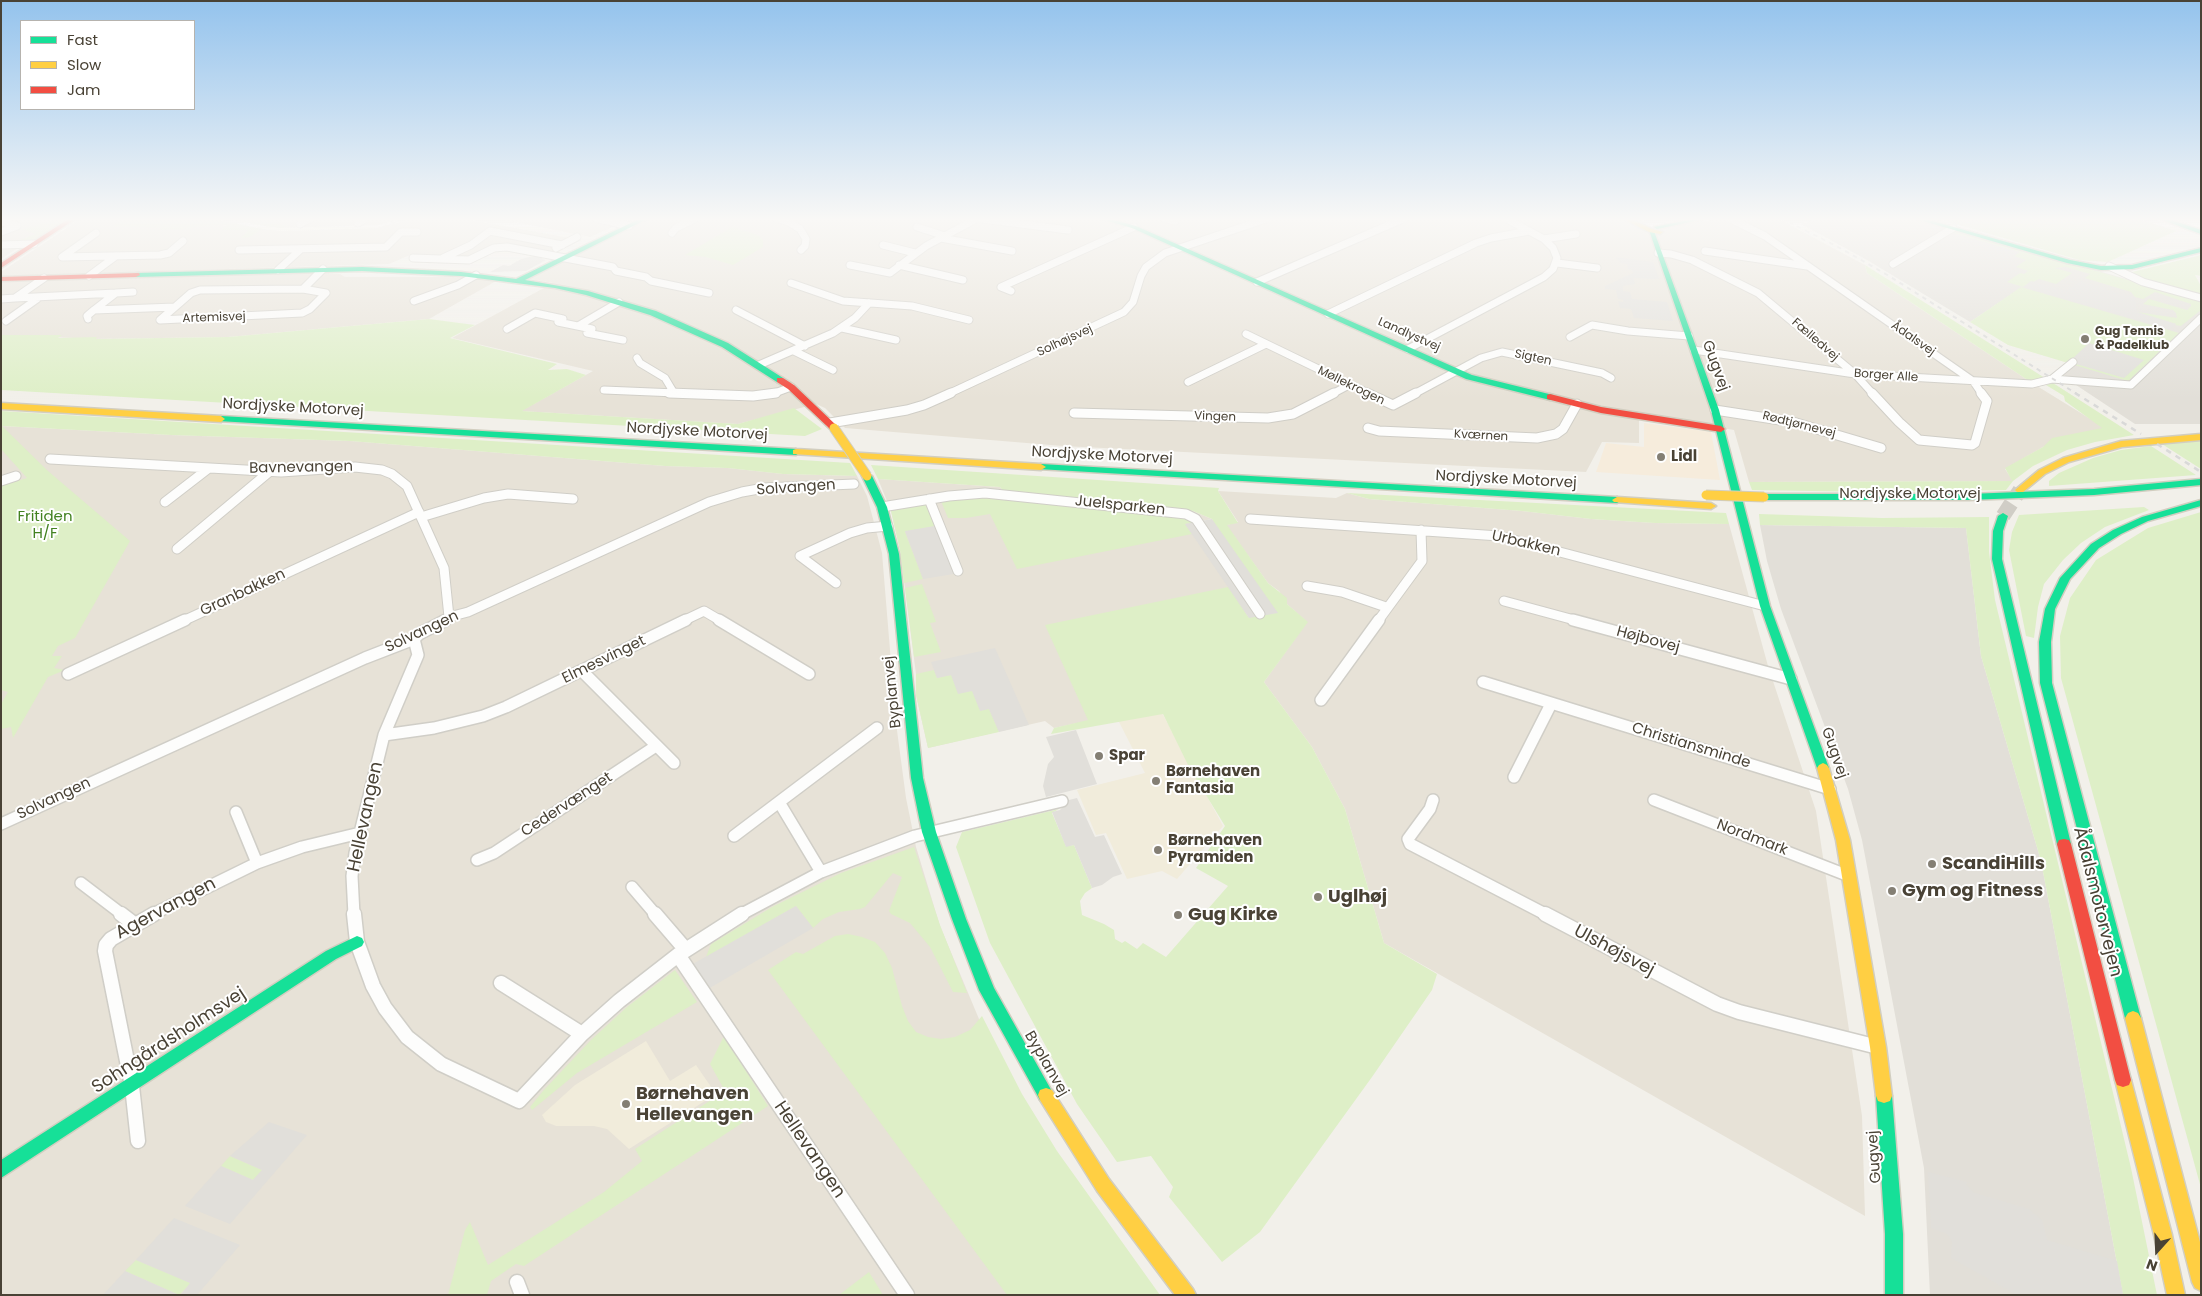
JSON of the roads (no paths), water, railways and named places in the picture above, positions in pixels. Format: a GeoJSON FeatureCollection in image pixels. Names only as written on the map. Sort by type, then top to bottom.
{"type":"FeatureCollection","features":[{"type":"Feature","properties":{"kind":"main road","name":"Byplanvej"},"geometry":{"type":"LineString","coordinates":[[1,279],[23,278]]}},
{"type":"Feature","properties":{"kind":"main road","name":"Byplanvej"},"geometry":{"type":"LineString","coordinates":[[506,278],[571,290],[619,302],[686,326],[725,346],[759,365],[791,387],[832,425],[867,476],[882,508],[894,554],[917,778],[929,832],[987,990],[1048,1099],[1103,1185],[1187,1295]]}},
{"type":"Feature","properties":{"kind":"main road","name":"Landlystvej"},"geometry":{"type":"LineString","coordinates":[[1248,278],[1456,371],[1487,382],[1626,415],[1721,429]]}},
{"type":"Feature","properties":{"kind":"main road","name":"Gugvej"},"geometry":{"type":"LineString","coordinates":[[1667,278],[1721,429],[1765,606],[1830,789],[1850,876],[1878,1047],[1889,1147],[1894,1234],[1894,1295]]}},
{"type":"Feature","properties":{"kind":"main road","name":"Nordjyske Motorvej"},"geometry":{"type":"LineString","coordinates":[[1,396],[1708,501]]}},
{"type":"Feature","properties":{"kind":"main road","name":"Nordjyske Motorvej"},"geometry":{"type":"LineString","coordinates":[[1,406],[1708,501],[1766,503],[1978,497],[2094,492],[2201,482]]}},
{"type":"Feature","properties":{"kind":"main road"},"geometry":{"type":"LineString","coordinates":[[2020,490],[2042,472],[2066,460],[2121,444],[2201,436]]}},
{"type":"Feature","properties":{"kind":"main road"},"geometry":{"type":"LineString","coordinates":[[2178,496],[2201,494]]}},
{"type":"Feature","properties":{"kind":"main road"},"geometry":{"type":"LineString","coordinates":[[2058,505],[2117,502]]}},
{"type":"Feature","properties":{"kind":"main road","name":"Nordjyske Motorvej"},"geometry":{"type":"LineString","coordinates":[[1766,503],[1796,509]]}},
{"type":"Feature","properties":{"kind":"main road","name":"Ådalsmotorvejen"},"geometry":{"type":"LineString","coordinates":[[2201,503],[2145,519],[2117,532],[2095,546],[2065,578],[2050,609],[2045,642],[2046,683],[2201,1282]]}},
{"type":"Feature","properties":{"kind":"main road","name":"Nordjyske Motorvej"},"geometry":{"type":"LineString","coordinates":[[1992,508],[2007,512]]}},
{"type":"Feature","properties":{"kind":"main road","name":"Ådalsmotorvejen"},"geometry":{"type":"LineString","coordinates":[[2007,512],[1998,531],[1998,559],[2007,604],[2083,925],[2163,1235],[2176,1295]]}},
{"type":"Feature","properties":{"kind":"main road","name":"Sohngårdsholmsvej"},"geometry":{"type":"LineString","coordinates":[[1,1170],[331,955],[357,942]]}},
{"type":"Feature","properties":{"kind":"street"},"geometry":{"type":"LineString","coordinates":[[15,298],[43,278]]}},
{"type":"Feature","properties":{"kind":"street"},"geometry":{"type":"LineString","coordinates":[[303,289],[314,278]]}},
{"type":"Feature","properties":{"kind":"street"},"geometry":{"type":"LineString","coordinates":[[414,301],[458,285],[470,278]]}},
{"type":"Feature","properties":{"kind":"street"},"geometry":{"type":"LineString","coordinates":[[648,278],[651,281],[709,293]]}},
{"type":"Feature","properties":{"kind":"street"},"geometry":{"type":"LineString","coordinates":[[957,278],[963,280]]}},
{"type":"Feature","properties":{"kind":"street"},"geometry":{"type":"LineString","coordinates":[[1011,291],[1001,287],[1020,278]]}},
{"type":"Feature","properties":{"kind":"street","name":"Solhøjsvej"},"geometry":{"type":"LineString","coordinates":[[832,425],[892,413],[924,404],[1117,316],[1133,302],[1140,278]]}},
{"type":"Feature","properties":{"kind":"street"},"geometry":{"type":"LineString","coordinates":[[1256,282],[1264,278]]}},
{"type":"Feature","properties":{"kind":"street"},"geometry":{"type":"LineString","coordinates":[[1328,314],[1402,278]]}},
{"type":"Feature","properties":{"kind":"street"},"geometry":{"type":"LineString","coordinates":[[1408,350],[1541,278]]}},
{"type":"Feature","properties":{"kind":"street","name":"Fælledvej"},"geometry":{"type":"LineString","coordinates":[[1729,278],[1758,293],[1772,303],[1855,374],[1899,422],[1919,440],[1926,442]]}},
{"type":"Feature","properties":{"kind":"street","name":"Ådalsvej"},"geometry":{"type":"LineString","coordinates":[[1826,278],[1973,381],[1987,401],[1975,443],[1972,445],[1926,442]]}},
{"type":"Feature","properties":{"kind":"street"},"geometry":{"type":"LineString","coordinates":[[2135,278],[2201,298]]}},
{"type":"Feature","properties":{"kind":"street"},"geometry":{"type":"LineString","coordinates":[[791,283],[836,299],[912,306],[969,320]]}},
{"type":"Feature","properties":{"kind":"street","name":"Artemisvej"},"geometry":{"type":"LineString","coordinates":[[303,289],[326,293],[310,309],[302,313],[156,320],[191,294],[200,290],[303,289]]}},
{"type":"Feature","properties":{"kind":"street"},"geometry":{"type":"LineString","coordinates":[[1,299],[133,292]]}},
{"type":"Feature","properties":{"kind":"street"},"geometry":{"type":"LineString","coordinates":[[88,318],[87,316],[116,293]]}},
{"type":"Feature","properties":{"kind":"street"},"geometry":{"type":"LineString","coordinates":[[6,318],[38,298]]}},
{"type":"Feature","properties":{"kind":"street"},"geometry":{"type":"LineString","coordinates":[[578,326],[619,302]]}},
{"type":"Feature","properties":{"kind":"street"},"geometry":{"type":"LineString","coordinates":[[759,365],[842,328],[869,303]]}},
{"type":"Feature","properties":{"kind":"street","name":"Artemisvej"},"geometry":{"type":"LineString","coordinates":[[94,310],[175,307]]}},
{"type":"Feature","properties":{"kind":"street"},"geometry":{"type":"LineString","coordinates":[[736,310],[743,316],[805,346]]}},
{"type":"Feature","properties":{"kind":"street"},"geometry":{"type":"LineString","coordinates":[[507,329],[535,313],[563,319],[558,322],[592,329],[587,332],[623,340]]}},
{"type":"Feature","properties":{"kind":"street"},"geometry":{"type":"LineString","coordinates":[[2052,379],[2124,386],[2131,385],[2201,318]]}},
{"type":"Feature","properties":{"kind":"street"},"geometry":{"type":"LineString","coordinates":[[1570,337],[1592,324],[1628,331],[1688,336]]}},
{"type":"Feature","properties":{"kind":"street"},"geometry":{"type":"LineString","coordinates":[[842,328],[896,340]]}},
{"type":"Feature","properties":{"kind":"street","name":"Møllekrogen"},"geometry":{"type":"LineString","coordinates":[[1246,334],[1393,405],[1456,371]]}},
{"type":"Feature","properties":{"kind":"street"},"geometry":{"type":"LineString","coordinates":[[1188,382],[1266,344]]}},
{"type":"Feature","properties":{"kind":"street","name":"Borger Alle"},"geometry":{"type":"LineString","coordinates":[[1694,350],[1855,374],[2032,384],[2052,379],[2073,362]]}},
{"type":"Feature","properties":{"kind":"street"},"geometry":{"type":"LineString","coordinates":[[794,351],[833,370]]}},
{"type":"Feature","properties":{"kind":"street","name":"Sigten"},"geometry":{"type":"LineString","coordinates":[[1456,371],[1480,358],[1502,352],[1602,373],[1612,378]]}},
{"type":"Feature","properties":{"kind":"street"},"geometry":{"type":"LineString","coordinates":[[637,358],[640,363],[665,378],[674,393]]}},
{"type":"Feature","properties":{"kind":"street","name":"Vingen"},"geometry":{"type":"LineString","coordinates":[[1074,414],[1087,412],[1268,418],[1293,414],[1349,385]]}},
{"type":"Feature","properties":{"kind":"street"},"geometry":{"type":"LineString","coordinates":[[604,390],[754,396],[772,394],[791,387]]}},
{"type":"Feature","properties":{"kind":"street","name":"Kværnen"},"geometry":{"type":"LineString","coordinates":[[1368,428],[1379,431],[1537,438],[1556,434],[1563,429],[1577,404]]}},
{"type":"Feature","properties":{"kind":"street","name":"Rødtjørnevej"},"geometry":{"type":"LineString","coordinates":[[1715,410],[1793,422],[1881,448]]}},
{"type":"Feature","properties":{"kind":"street","name":"Bavnevangen"},"geometry":{"type":"LineString","coordinates":[[50,459],[269,472],[355,467],[382,470],[392,474],[407,486],[420,514],[444,568],[449,617]]}},
{"type":"Feature","properties":{"kind":"street"},"geometry":{"type":"LineString","coordinates":[[165,502],[209,468]]}},
{"type":"Feature","properties":{"kind":"street"},"geometry":{"type":"LineString","coordinates":[[177,549],[269,472]]}},
{"type":"Feature","properties":{"kind":"street"},"geometry":{"type":"LineString","coordinates":[[1,481],[16,476]]}},
{"type":"Feature","properties":{"kind":"street","name":"Solvangen"},"geometry":{"type":"LineString","coordinates":[[1,824],[365,658],[414,639],[419,634],[441,624],[449,617],[468,612],[709,502],[726,496],[764,488],[854,484]]}},
{"type":"Feature","properties":{"kind":"street","name":"Juelsparken"},"geometry":{"type":"LineString","coordinates":[[882,508],[964,494],[1002,493],[1186,514],[1196,519],[1260,614]]}},
{"type":"Feature","properties":{"kind":"street","name":"Granbakken"},"geometry":{"type":"LineString","coordinates":[[68,674],[420,514],[508,494],[573,499]]}},
{"type":"Feature","properties":{"kind":"street"},"geometry":{"type":"LineString","coordinates":[[929,500],[958,571]]}},
{"type":"Feature","properties":{"kind":"street","name":"Urbakken"},"geometry":{"type":"LineString","coordinates":[[1250,519],[1499,536],[1765,606]]}},
{"type":"Feature","properties":{"kind":"street"},"geometry":{"type":"LineString","coordinates":[[836,583],[800,556],[850,533],[867,528],[888,526]]}},
{"type":"Feature","properties":{"kind":"street"},"geometry":{"type":"LineString","coordinates":[[1321,700],[1386,607],[1422,561],[1421,530]]}},
{"type":"Feature","properties":{"kind":"street"},"geometry":{"type":"LineString","coordinates":[[1307,586],[1342,592],[1386,607]]}},
{"type":"Feature","properties":{"kind":"street","name":"Højbovej"},"geometry":{"type":"LineString","coordinates":[[1504,601],[1791,679]]}},
{"type":"Feature","properties":{"kind":"street","name":"Elmesvinget"},"geometry":{"type":"LineString","coordinates":[[384,735],[443,726],[483,716],[582,671],[704,611],[809,674]]}},
{"type":"Feature","properties":{"kind":"street","name":"Hellevangen"},"geometry":{"type":"LineString","coordinates":[[414,639],[418,655],[384,735],[360,833],[352,876],[357,942],[373,986],[385,1008],[407,1037],[441,1064],[519,1101],[582,1034],[648,978],[682,953],[750,909],[821,872],[929,832],[1062,801]]}},
{"type":"Feature","properties":{"kind":"street"},"geometry":{"type":"LineString","coordinates":[[582,671],[674,763]]}},
{"type":"Feature","properties":{"kind":"street","name":"Christiansminde"},"geometry":{"type":"LineString","coordinates":[[1483,682],[1830,789]]}},
{"type":"Feature","properties":{"kind":"street"},"geometry":{"type":"LineString","coordinates":[[1514,777],[1551,704]]}},
{"type":"Feature","properties":{"kind":"street"},"geometry":{"type":"LineString","coordinates":[[734,836],[877,728]]}},
{"type":"Feature","properties":{"kind":"street","name":"Cedervænget"},"geometry":{"type":"LineString","coordinates":[[477,860],[494,853],[656,746]]}},
{"type":"Feature","properties":{"kind":"street","name":"Ulshøjsvej"},"geometry":{"type":"LineString","coordinates":[[1433,800],[1430,809],[1408,839],[1410,844],[1717,1004],[1739,1012],[1878,1047]]}},
{"type":"Feature","properties":{"kind":"street","name":"Nordmark"},"geometry":{"type":"LineString","coordinates":[[1654,800],[1850,876]]}},
{"type":"Feature","properties":{"kind":"street"},"geometry":{"type":"LineString","coordinates":[[779,802],[821,872]]}},
{"type":"Feature","properties":{"kind":"street"},"geometry":{"type":"LineString","coordinates":[[236,812],[256,863]]}},
{"type":"Feature","properties":{"kind":"street","name":"Agervangen"},"geometry":{"type":"LineString","coordinates":[[138,1141],[132,1086],[105,950],[111,938],[134,924],[256,863],[309,845],[360,833]]}},
{"type":"Feature","properties":{"kind":"street"},"geometry":{"type":"LineString","coordinates":[[81,883],[134,924]]}},
{"type":"Feature","properties":{"kind":"street","name":"Hellevangen"},"geometry":{"type":"LineString","coordinates":[[632,887],[682,953],[907,1295]]}},
{"type":"Feature","properties":{"kind":"street"},"geometry":{"type":"LineString","coordinates":[[501,983],[582,1034]]}},
{"type":"Feature","properties":{"kind":"tunnel"},"geometry":{"type":"LineString","coordinates":[[2003,516],[2020,490]]}},
{"type":"Feature","properties":{"kind":"railway"},"geometry":{"type":"LineString","coordinates":[[1893,278],[2077,394]]}},
{"type":"Feature","properties":{"kind":"railway"},"geometry":{"type":"LineString","coordinates":[[2075,393],[2141,434]]}},
{"type":"Feature","properties":{"kind":"railway"},"geometry":{"type":"LineString","coordinates":[[2157,444],[2201,472]]}},
{"type":"Feature","properties":{"kind":"place","name":"Gug Tennis & Padelklub"},"geometry":{"type":"Point","coordinates":[2085,339]}},
{"type":"Feature","properties":{"kind":"place","name":"Lidl"},"geometry":{"type":"Point","coordinates":[1661,457]}},
{"type":"Feature","properties":{"kind":"place","name":"Spar"},"geometry":{"type":"Point","coordinates":[1099,756]}},
{"type":"Feature","properties":{"kind":"place","name":"Børnehaven Fantasia"},"geometry":{"type":"Point","coordinates":[1156,781]}},
{"type":"Feature","properties":{"kind":"place","name":"Børnehaven Pyramiden"},"geometry":{"type":"Point","coordinates":[1158,850]}},
{"type":"Feature","properties":{"kind":"place","name":"ScandiHills"},"geometry":{"type":"Point","coordinates":[1932,864]}},
{"type":"Feature","properties":{"kind":"place","name":"Gym og Fitness"},"geometry":{"type":"Point","coordinates":[1892,891]}},
{"type":"Feature","properties":{"kind":"place","name":"Uglhøj"},"geometry":{"type":"Point","coordinates":[1318,897]}},
{"type":"Feature","properties":{"kind":"place","name":"Gug Kirke"},"geometry":{"type":"Point","coordinates":[1178,915]}},
{"type":"Feature","properties":{"kind":"place","name":"Børnehaven Hellevangen"},"geometry":{"type":"Point","coordinates":[626,1104]}},
{"type":"Feature","properties":{"kind":"park label","name":"Fritiden H/F"},"geometry":{"type":"Point","coordinates":[45,526]}}]}
